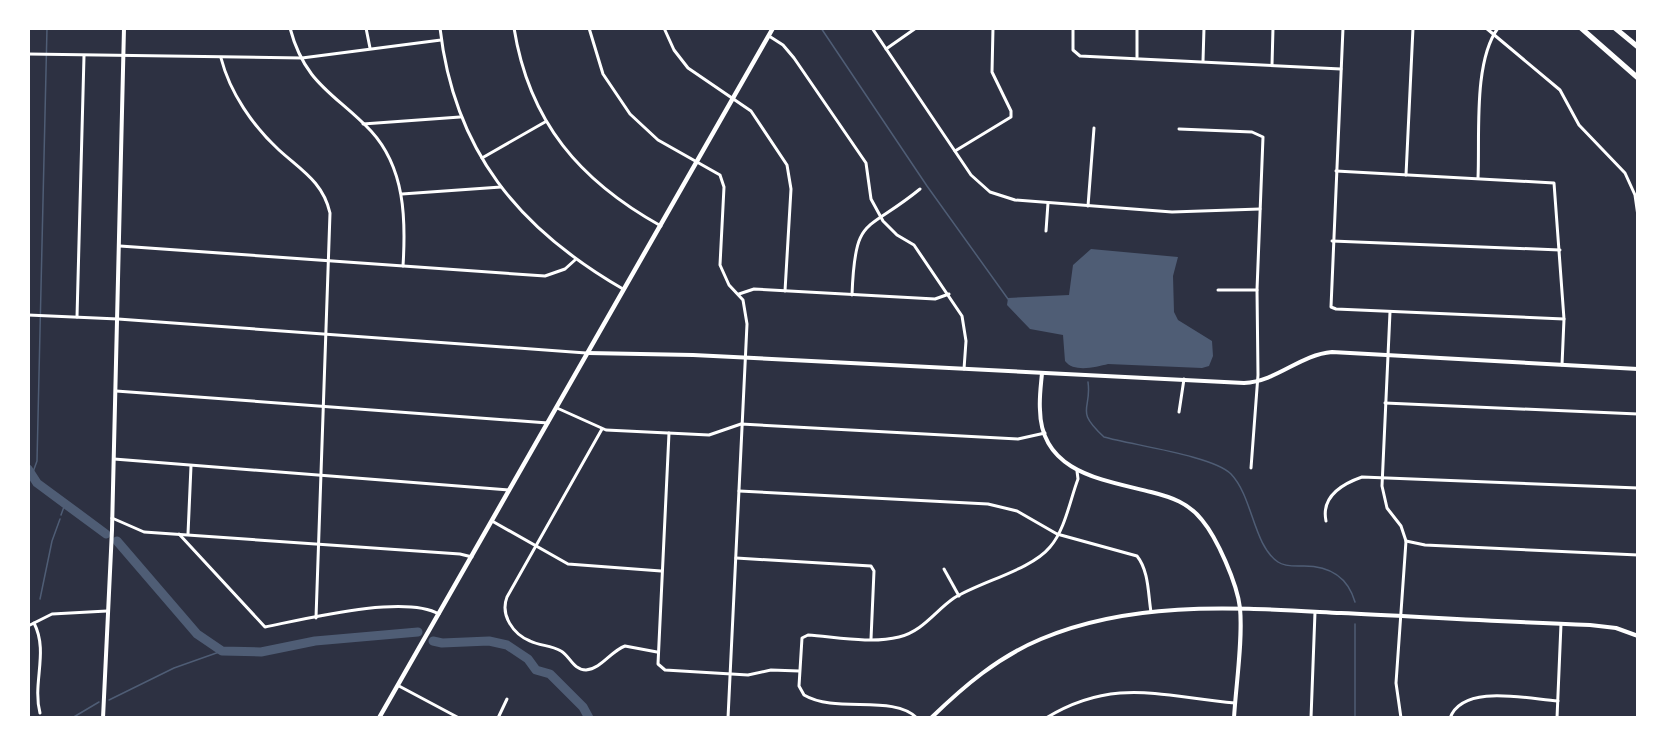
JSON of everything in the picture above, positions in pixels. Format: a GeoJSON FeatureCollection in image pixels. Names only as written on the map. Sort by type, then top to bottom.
{"type":"FeatureCollection","features":[{"type":"Feature","properties":{"kind":"highway"},"geometry":{"type":"LineString","coordinates":[[1581,28],[1638,78]]}},
{"type":"Feature","properties":{"kind":"highway"},"geometry":{"type":"LineString","coordinates":[[1615,28],[1638,46]]}},
{"type":"Feature","properties":{"kind":"main road"},"geometry":{"type":"LineString","coordinates":[[379,717],[399,686],[773,28]]}},
{"type":"Feature","properties":{"kind":"street"},"geometry":{"type":"LineString","coordinates":[[103,717],[114,459],[124,28]]}},
{"type":"Feature","properties":{"kind":"street"},"geometry":{"type":"LineString","coordinates":[[290,28],[302,58],[319,85],[363,124],[386,153],[402,194],[403,266]]}},
{"type":"Feature","properties":{"kind":"street"},"geometry":{"type":"LineString","coordinates":[[366,28],[370,48]]}},
{"type":"Feature","properties":{"kind":"street"},"geometry":{"type":"LineString","coordinates":[[440,28],[461,117],[482,158],[501,187],[535,226],[575,260],[624,290]]}},
{"type":"Feature","properties":{"kind":"street"},"geometry":{"type":"LineString","coordinates":[[514,28],[526,78],[545,122],[565,151],[595,183],[633,211],[661,226]]}},
{"type":"Feature","properties":{"kind":"street"},"geometry":{"type":"LineString","coordinates":[[589,28],[597,60],[620,102],[658,140],[717,172],[724,187],[720,265],[729,285],[739,294],[746,309],[728,717]]}},
{"type":"Feature","properties":{"kind":"street"},"geometry":{"type":"LineString","coordinates":[[664,28],[674,50],[688,68],[751,111],[781,153],[790,175],[785,291]]}},
{"type":"Feature","properties":{"kind":"street"},"geometry":{"type":"LineString","coordinates":[[872,28],[976,181],[990,192],[1008,199],[1172,212],[1260,209]]}},
{"type":"Feature","properties":{"kind":"street"},"geometry":{"type":"LineString","coordinates":[[886,50],[916,28]]}},
{"type":"Feature","properties":{"kind":"street"},"geometry":{"type":"LineString","coordinates":[[955,151],[1007,122],[1012,116],[992,72],[993,28]]}},
{"type":"Feature","properties":{"kind":"street"},"geometry":{"type":"LineString","coordinates":[[1073,28],[1075,53],[1341,69]]}},
{"type":"Feature","properties":{"kind":"street"},"geometry":{"type":"LineString","coordinates":[[1137,28],[1137,57]]}},
{"type":"Feature","properties":{"kind":"street"},"geometry":{"type":"LineString","coordinates":[[1203,61],[1204,28]]}},
{"type":"Feature","properties":{"kind":"street"},"geometry":{"type":"LineString","coordinates":[[1272,65],[1273,28]]}},
{"type":"Feature","properties":{"kind":"street"},"geometry":{"type":"LineString","coordinates":[[1343,28],[1330,307],[1564,320]]}},
{"type":"Feature","properties":{"kind":"street"},"geometry":{"type":"LineString","coordinates":[[1406,175],[1413,28]]}},
{"type":"Feature","properties":{"kind":"street"},"geometry":{"type":"LineString","coordinates":[[1486,28],[1560,90],[1579,125],[1625,173],[1635,195],[1638,216]]}},
{"type":"Feature","properties":{"kind":"street"},"geometry":{"type":"LineString","coordinates":[[1478,178],[1482,63],[1486,46],[1497,28]]}},
{"type":"Feature","properties":{"kind":"street"},"geometry":{"type":"LineString","coordinates":[[769,36],[783,45],[794,58],[866,163],[871,199],[880,216],[892,231],[914,245],[949,294],[965,325],[964,369]]}},
{"type":"Feature","properties":{"kind":"street"},"geometry":{"type":"LineString","coordinates":[[28,54],[302,58],[441,40]]}},
{"type":"Feature","properties":{"kind":"street"},"geometry":{"type":"LineString","coordinates":[[77,317],[84,56]]}},
{"type":"Feature","properties":{"kind":"street"},"geometry":{"type":"LineString","coordinates":[[221,58],[234,91],[256,125],[279,150],[311,177],[322,191],[331,217],[322,406],[316,618]]}},
{"type":"Feature","properties":{"kind":"street"},"geometry":{"type":"LineString","coordinates":[[363,124],[461,117]]}},
{"type":"Feature","properties":{"kind":"street"},"geometry":{"type":"LineString","coordinates":[[482,158],[545,122]]}},
{"type":"Feature","properties":{"kind":"street"},"geometry":{"type":"LineString","coordinates":[[1088,206],[1094,128]]}},
{"type":"Feature","properties":{"kind":"street"},"geometry":{"type":"LineString","coordinates":[[1179,129],[1262,135],[1257,290],[1257,382],[1251,468]]}},
{"type":"Feature","properties":{"kind":"street"},"geometry":{"type":"LineString","coordinates":[[1336,171],[1554,183],[1564,320],[1562,365]]}},
{"type":"Feature","properties":{"kind":"street"},"geometry":{"type":"LineString","coordinates":[[402,194],[501,187]]}},
{"type":"Feature","properties":{"kind":"street"},"geometry":{"type":"LineString","coordinates":[[852,295],[856,244],[870,222],[920,189]]}},
{"type":"Feature","properties":{"kind":"street"},"geometry":{"type":"LineString","coordinates":[[1046,231],[1048,203]]}},
{"type":"Feature","properties":{"kind":"street"},"geometry":{"type":"LineString","coordinates":[[1332,241],[1560,250]]}},
{"type":"Feature","properties":{"kind":"street"},"geometry":{"type":"LineString","coordinates":[[120,246],[545,276],[565,269],[575,260]]}},
{"type":"Feature","properties":{"kind":"street"},"geometry":{"type":"LineString","coordinates":[[739,294],[754,288],[935,299],[949,294]]}},
{"type":"Feature","properties":{"kind":"street"},"geometry":{"type":"LineString","coordinates":[[1218,290],[1257,290]]}},
{"type":"Feature","properties":{"kind":"street"},"geometry":{"type":"LineString","coordinates":[[1390,312],[1382,477],[1387,508],[1401,526],[1406,541],[1396,683],[1401,717]]}},
{"type":"Feature","properties":{"kind":"street"},"geometry":{"type":"LineString","coordinates":[[28,315],[118,319],[588,353],[745,357],[1257,382],[1276,376],[1303,360],[1322,353],[1638,369]]}},
{"type":"Feature","properties":{"kind":"street"},"geometry":{"type":"LineString","coordinates":[[1042,373],[1040,409],[1045,433],[1062,459],[1088,477],[1167,496],[1188,507],[1211,533],[1230,575],[1240,608],[1234,717]]}},
{"type":"Feature","properties":{"kind":"street"},"geometry":{"type":"LineString","coordinates":[[1179,412],[1184,379]]}},
{"type":"Feature","properties":{"kind":"street"},"geometry":{"type":"LineString","coordinates":[[116,391],[548,423]]}},
{"type":"Feature","properties":{"kind":"street"},"geometry":{"type":"LineString","coordinates":[[1384,404],[1638,414]]}},
{"type":"Feature","properties":{"kind":"street"},"geometry":{"type":"LineString","coordinates":[[557,408],[602,429],[669,433],[709,435],[741,424],[1018,439],[1045,433]]}},
{"type":"Feature","properties":{"kind":"street"},"geometry":{"type":"LineString","coordinates":[[602,429],[505,602],[507,618],[518,634],[529,641],[560,650],[583,670],[596,666],[625,646],[657,652]]}},
{"type":"Feature","properties":{"kind":"street"},"geometry":{"type":"LineString","coordinates":[[669,433],[658,664],[665,670],[748,675],[771,670],[799,671]]}},
{"type":"Feature","properties":{"kind":"street"},"geometry":{"type":"LineString","coordinates":[[114,459],[509,490]]}},
{"type":"Feature","properties":{"kind":"street"},"geometry":{"type":"LineString","coordinates":[[188,534],[191,466]]}},
{"type":"Feature","properties":{"kind":"street"},"geometry":{"type":"LineString","coordinates":[[917,717],[904,708],[846,705],[808,697],[801,690],[799,671],[802,638],[808,635],[871,639],[906,635],[924,625],[959,596],[1038,559],[1053,544],[1078,479],[1077,471]]}},
{"type":"Feature","properties":{"kind":"street"},"geometry":{"type":"LineString","coordinates":[[1326,521],[1328,501],[1337,490],[1362,477],[1638,488]]}},
{"type":"Feature","properties":{"kind":"street"},"geometry":{"type":"LineString","coordinates":[[739,491],[987,504],[1017,511],[1057,534],[1137,556],[1142,563],[1149,591],[1151,612]]}},
{"type":"Feature","properties":{"kind":"street"},"geometry":{"type":"LineString","coordinates":[[112,518],[144,532],[460,554],[472,557]]}},
{"type":"Feature","properties":{"kind":"street"},"geometry":{"type":"LineString","coordinates":[[492,521],[568,564],[661,570]]}},
{"type":"Feature","properties":{"kind":"street"},"geometry":{"type":"LineString","coordinates":[[179,534],[265,627],[367,608],[428,608],[439,614]]}},
{"type":"Feature","properties":{"kind":"street"},"geometry":{"type":"LineString","coordinates":[[1406,541],[1425,545],[1638,555]]}},
{"type":"Feature","properties":{"kind":"street"},"geometry":{"type":"LineString","coordinates":[[736,558],[871,566],[874,570],[871,639]]}},
{"type":"Feature","properties":{"kind":"street"},"geometry":{"type":"LineString","coordinates":[[944,569],[959,596]]}},
{"type":"Feature","properties":{"kind":"street"},"geometry":{"type":"LineString","coordinates":[[931,717],[967,684],[1027,645],[1085,625],[1151,612],[1240,608],[1561,624],[1611,628],[1638,636]]}},
{"type":"Feature","properties":{"kind":"street"},"geometry":{"type":"LineString","coordinates":[[28,626],[52,614],[107,611]]}},
{"type":"Feature","properties":{"kind":"street"},"geometry":{"type":"LineString","coordinates":[[1311,717],[1316,612]]}},
{"type":"Feature","properties":{"kind":"street"},"geometry":{"type":"LineString","coordinates":[[34,623],[41,640],[37,696],[40,713]]}},
{"type":"Feature","properties":{"kind":"street"},"geometry":{"type":"LineString","coordinates":[[1557,717],[1561,624]]}},
{"type":"Feature","properties":{"kind":"street"},"geometry":{"type":"LineString","coordinates":[[399,686],[459,717]]}},
{"type":"Feature","properties":{"kind":"street"},"geometry":{"type":"LineString","coordinates":[[1046,717],[1083,701],[1139,691],[1235,703]]}},
{"type":"Feature","properties":{"kind":"street"},"geometry":{"type":"LineString","coordinates":[[1450,717],[1460,702],[1480,696],[1558,701]]}},
{"type":"Feature","properties":{"kind":"street"},"geometry":{"type":"LineString","coordinates":[[498,717],[507,699]]}},
{"type":"Feature","properties":{"kind":"water"},"geometry":{"type":"Polygon","coordinates":[[[1091,249],[1178,257],[1173,276],[1174,312],[1178,320],[1212,341],[1213,356],[1209,366],[1202,368],[1108,364],[1085,368],[1074,367],[1065,361],[1063,335],[1030,329],[1007,305],[1008,298],[1069,295],[1073,265],[1091,249]]]}},
{"type":"Feature","properties":{"kind":"waterway"},"geometry":{"type":"LineString","coordinates":[[33,472],[37,461],[47,28]]}},
{"type":"Feature","properties":{"kind":"waterway"},"geometry":{"type":"LineString","coordinates":[[821,28],[927,186],[1008,299]]}},
{"type":"Feature","properties":{"kind":"waterway"},"geometry":{"type":"LineString","coordinates":[[1088,382],[1087,415],[1089,421],[1104,437],[1191,456],[1222,468],[1231,474],[1238,484],[1263,544],[1270,554],[1284,565],[1322,568],[1330,571],[1348,586],[1355,602]]}},
{"type":"Feature","properties":{"kind":"waterway"},"geometry":{"type":"LineString","coordinates":[[28,469],[37,483],[106,534]]}},
{"type":"Feature","properties":{"kind":"waterway"},"geometry":{"type":"LineString","coordinates":[[61,515],[65,504]]}},
{"type":"Feature","properties":{"kind":"waterway"},"geometry":{"type":"LineString","coordinates":[[40,599],[52,541],[60,519]]}},
{"type":"Feature","properties":{"kind":"waterway"},"geometry":{"type":"LineString","coordinates":[[117,541],[197,634],[222,651],[261,652],[315,641],[418,632]]}},
{"type":"Feature","properties":{"kind":"waterway"},"geometry":{"type":"LineString","coordinates":[[1355,624],[1355,718]]}},
{"type":"Feature","properties":{"kind":"waterway"},"geometry":{"type":"LineString","coordinates":[[433,641],[442,643],[489,641],[507,645],[528,659],[536,670],[550,674],[583,707],[589,718]]}},
{"type":"Feature","properties":{"kind":"waterway"},"geometry":{"type":"LineString","coordinates":[[109,700],[174,668],[222,651]]}},
{"type":"Feature","properties":{"kind":"waterway"},"geometry":{"type":"LineString","coordinates":[[72,718],[99,702]]}}]}
